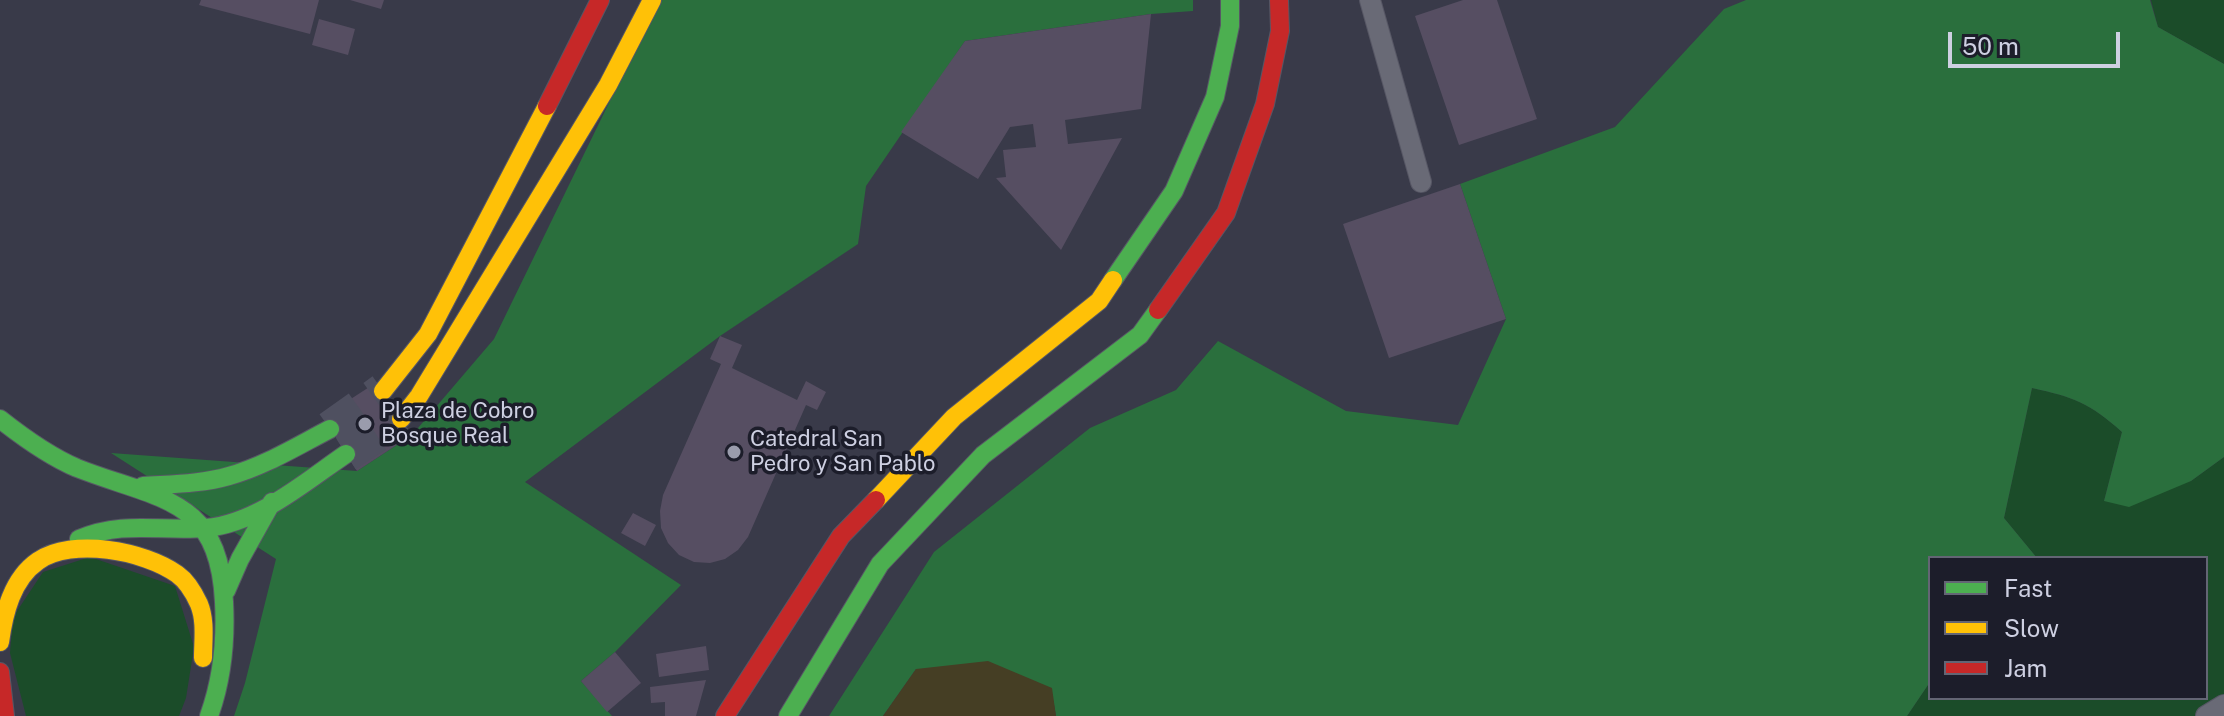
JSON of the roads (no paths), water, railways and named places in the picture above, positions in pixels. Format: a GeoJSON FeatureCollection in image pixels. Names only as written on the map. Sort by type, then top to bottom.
{"type":"FeatureCollection","features":[{"type":"Feature","properties":{"kind":"main road"},"geometry":{"type":"LineString","coordinates":[[383,391],[428,334],[600,0]]}},
{"type":"Feature","properties":{"kind":"main road"},"geometry":{"type":"LineString","coordinates":[[401,419],[419,396],[608,85],[652,0]]}},
{"type":"Feature","properties":{"kind":"main road"},"geometry":{"type":"LineString","coordinates":[[725,716],[841,536],[954,417],[1099,301],[1174,191],[1209,111],[1215,97],[1230,26],[1230,0]]}},
{"type":"Feature","properties":{"kind":"main road"},"geometry":{"type":"LineString","coordinates":[[788,716],[880,564],[983,455],[1140,335],[1226,213],[1265,104],[1280,31],[1279,0]]}},
{"type":"Feature","properties":{"kind":"main road"},"geometry":{"type":"LineString","coordinates":[[428,334],[450,344]]}},
{"type":"Feature","properties":{"kind":"main road"},"geometry":{"type":"LineString","coordinates":[[0,419],[20,435],[74,466],[167,500],[189,511],[207,528],[226,591],[220,670],[209,716]]}},
{"type":"Feature","properties":{"kind":"main road"},"geometry":{"type":"LineString","coordinates":[[129,487],[198,483],[228,477],[260,466],[330,429]]}},
{"type":"Feature","properties":{"kind":"main road"},"geometry":{"type":"LineString","coordinates":[[0,642],[4,615],[16,585],[38,561],[57,550],[88,534],[128,527],[207,528],[229,524],[272,502],[346,454]]}},
{"type":"Feature","properties":{"kind":"main road"},"geometry":{"type":"LineString","coordinates":[[226,591],[272,502]]}},
{"type":"Feature","properties":{"kind":"main road"},"geometry":{"type":"LineString","coordinates":[[57,550],[90,549],[124,553],[159,564],[180,576],[202,612],[203,674],[196,716]]}},
{"type":"Feature","properties":{"kind":"main road"},"geometry":{"type":"LineString","coordinates":[[0,672],[5,716]]}},
{"type":"Feature","properties":{"kind":"street"},"geometry":{"type":"LineString","coordinates":[[1370,0],[1421,182]]}},
{"type":"Feature","properties":{"kind":"street"},"geometry":{"type":"LineString","coordinates":[[2206,716],[2224,705]]}},
{"type":"Feature","properties":{"kind":"tunnel"},"geometry":{"type":"LineString","coordinates":[[330,429],[383,391]]}},
{"type":"Feature","properties":{"kind":"tunnel"},"geometry":{"type":"LineString","coordinates":[[346,454],[401,419]]}},
{"type":"Feature","properties":{"kind":"place","name":"Plaza de Cobro Bosque Real"},"geometry":{"type":"Point","coordinates":[365,424]}},
{"type":"Feature","properties":{"kind":"place","name":"Catedral San Pedro y San Pablo"},"geometry":{"type":"Point","coordinates":[734,452]}}]}
